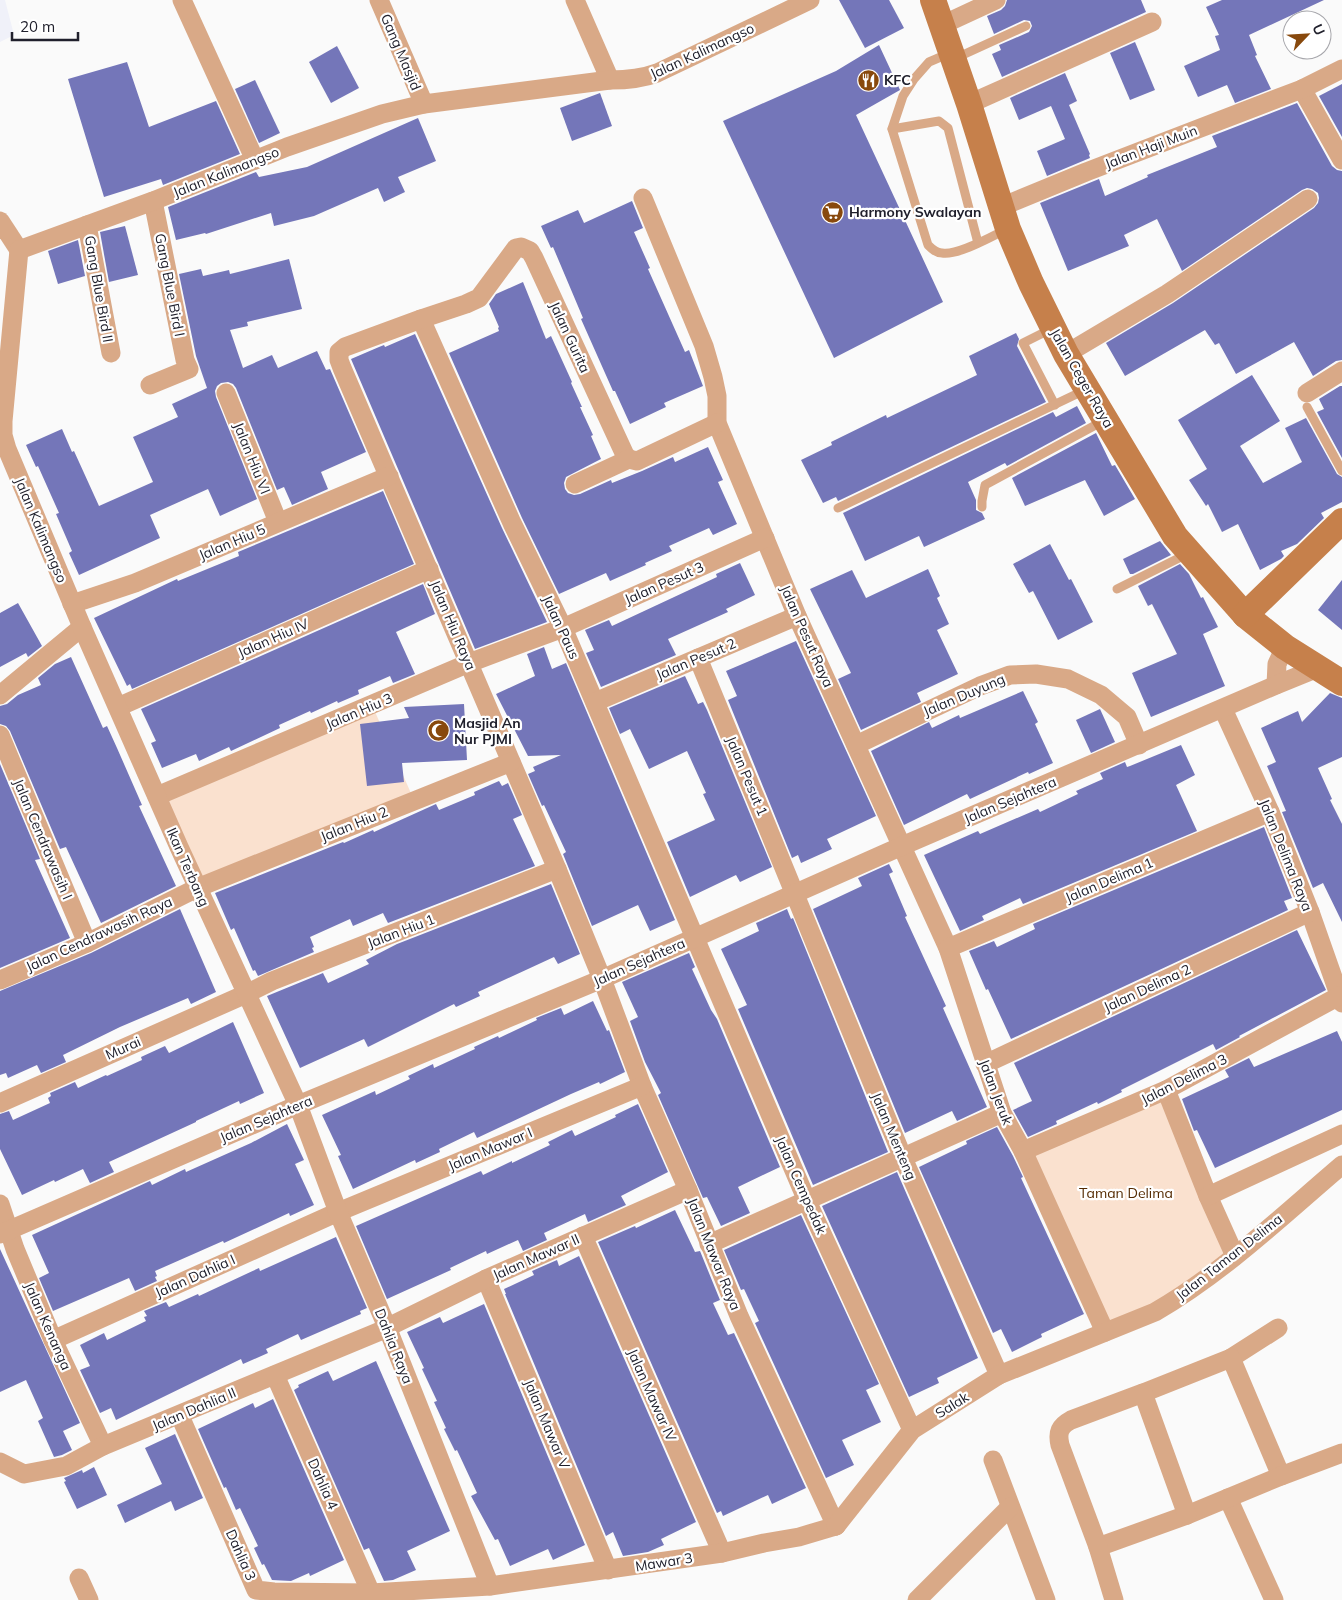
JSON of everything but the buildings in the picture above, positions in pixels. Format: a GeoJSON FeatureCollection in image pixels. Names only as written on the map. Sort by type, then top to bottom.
{"type":"FeatureCollection","features":[{"type":"Feature","properties":{"kind":"main road","name":"Jalan Ceger Raya"},"geometry":{"type":"LineString","coordinates":[[933,0],[969,104],[1004,218],[1030,282],[1066,354],[1175,536],[1244,614],[1285,647],[1342,683]]}},
{"type":"Feature","properties":{"kind":"main road"},"geometry":{"type":"LineString","coordinates":[[1244,614],[1342,521]]}},
{"type":"Feature","properties":{"kind":"street"},"geometry":{"type":"LineString","coordinates":[[182,0],[255,160]]}},
{"type":"Feature","properties":{"kind":"street","name":"Gang Masjid"},"geometry":{"type":"LineString","coordinates":[[379,0],[424,104]]}},
{"type":"Feature","properties":{"kind":"street"},"geometry":{"type":"LineString","coordinates":[[575,0],[610,80]]}},
{"type":"Feature","properties":{"kind":"street","name":"Jalan Kalimangso"},"geometry":{"type":"LineString","coordinates":[[82,627],[5,442],[3,421],[5,344],[19,250],[382,114],[424,104],[610,80],[643,78],[810,0]]}},
{"type":"Feature","properties":{"kind":"street"},"geometry":{"type":"LineString","coordinates":[[942,25],[996,0]]}},
{"type":"Feature","properties":{"kind":"street"},"geometry":{"type":"LineString","coordinates":[[969,104],[1152,22]]}},
{"type":"Feature","properties":{"kind":"street","name":"Jalan Haji Muin"},"geometry":{"type":"LineString","coordinates":[[1004,218],[1086,172],[1302,88],[1342,69]]}},
{"type":"Feature","properties":{"kind":"street"},"geometry":{"type":"LineString","coordinates":[[1302,88],[1342,160]]}},
{"type":"Feature","properties":{"kind":"street"},"geometry":{"type":"LineString","coordinates":[[575,484],[629,459],[637,461],[649,456],[717,424],[717,396],[714,377],[704,346],[643,198]]}},
{"type":"Feature","properties":{"kind":"street"},"geometry":{"type":"LineString","coordinates":[[1066,354],[1167,294],[1308,199]]}},
{"type":"Feature","properties":{"kind":"street","name":"Gang Blue Bird I"},"geometry":{"type":"LineString","coordinates":[[150,385],[189,369],[185,360],[153,201]]}},
{"type":"Feature","properties":{"kind":"street"},"geometry":{"type":"LineString","coordinates":[[0,220],[19,250]]}},
{"type":"Feature","properties":{"kind":"street","name":"Gang Blue Bird II"},"geometry":{"type":"LineString","coordinates":[[88,225],[111,354]]}},
{"type":"Feature","properties":{"kind":"street","name":"Jalan Gurita"},"geometry":{"type":"LineString","coordinates":[[421,318],[479,298],[516,248],[521,247],[530,251],[625,455],[629,459]]}},
{"type":"Feature","properties":{"kind":"street","name":"Jalan Hiu Raya"},"geometry":{"type":"LineString","coordinates":[[421,318],[345,347],[339,352],[342,368],[602,979]]}},
{"type":"Feature","properties":{"kind":"street","name":"Jalan Paus"},"geometry":{"type":"LineString","coordinates":[[421,318],[512,523],[563,628],[694,938]]}},
{"type":"Feature","properties":{"kind":"street"},"geometry":{"type":"LineString","coordinates":[[1307,400],[1342,371]]}},
{"type":"Feature","properties":{"kind":"street","name":"Jalan Hiu VI"},"geometry":{"type":"LineString","coordinates":[[226,393],[278,522]]}},
{"type":"Feature","properties":{"kind":"street","name":"Jalan Pesut Raya"},"geometry":{"type":"LineString","coordinates":[[717,424],[797,616],[902,846]]}},
{"type":"Feature","properties":{"kind":"street","name":"Jalan Hiu 5"},"geometry":{"type":"LineString","coordinates":[[72,604],[136,583],[389,476]]}},
{"type":"Feature","properties":{"kind":"street","name":"Jalan Pesut 3"},"geometry":{"type":"LineString","coordinates":[[563,628],[765,538]]}},
{"type":"Feature","properties":{"kind":"street","name":"Jalan Hiu IV"},"geometry":{"type":"LineString","coordinates":[[118,707],[429,569]]}},
{"type":"Feature","properties":{"kind":"street","name":"Jalan Pesut 2"},"geometry":{"type":"LineString","coordinates":[[595,702],[797,616]]}},
{"type":"Feature","properties":{"kind":"street"},"geometry":{"type":"LineString","coordinates":[[0,695],[82,627]]}},
{"type":"Feature","properties":{"kind":"street","name":"Ikan Terbang"},"geometry":{"type":"LineString","coordinates":[[82,627],[197,888],[298,1105]]}},
{"type":"Feature","properties":{"kind":"street","name":"Jalan Hiu 3"},"geometry":{"type":"LineString","coordinates":[[157,796],[469,663],[563,628]]}},
{"type":"Feature","properties":{"kind":"street"},"geometry":{"type":"LineString","coordinates":[[1276,685],[1276,664],[1285,647]]}},
{"type":"Feature","properties":{"kind":"street","name":"Jalan Pesut 1"},"geometry":{"type":"LineString","coordinates":[[698,658],[795,893]]}},
{"type":"Feature","properties":{"kind":"street","name":"Jalan Sejahtera"},"geometry":{"type":"LineString","coordinates":[[5,1232],[298,1105],[602,979],[902,846],[1318,668]]}},
{"type":"Feature","properties":{"kind":"street","name":"Jalan Duyung"},"geometry":{"type":"LineString","coordinates":[[856,744],[980,686],[1010,675],[1036,674],[1068,679],[1100,695],[1127,717],[1139,745]]}},
{"type":"Feature","properties":{"kind":"street","name":"Jalan Delima Raya"},"geometry":{"type":"LineString","coordinates":[[1223,709],[1270,812],[1310,912],[1341,1000]]}},
{"type":"Feature","properties":{"kind":"street","name":"Jalan Cendrawasih I"},"geometry":{"type":"LineString","coordinates":[[0,735],[87,943]]}},
{"type":"Feature","properties":{"kind":"street","name":"Jalan Hiu 2"},"geometry":{"type":"LineString","coordinates":[[197,888],[511,762]]}},
{"type":"Feature","properties":{"kind":"street","name":"Jalan Delima 1"},"geometry":{"type":"LineString","coordinates":[[948,948],[1270,812]]}},
{"type":"Feature","properties":{"kind":"street","name":"Jalan Jeruk"},"geometry":{"type":"LineString","coordinates":[[902,846],[948,948],[1002,1114],[1023,1151],[1105,1332]]}},
{"type":"Feature","properties":{"kind":"street","name":"Jalan Hiu 1"},"geometry":{"type":"LineString","coordinates":[[246,994],[272,981],[557,870]]}},
{"type":"Feature","properties":{"kind":"street","name":"Jalan Cendrawasih Raya"},"geometry":{"type":"LineString","coordinates":[[0,980],[87,943],[197,888]]}},
{"type":"Feature","properties":{"kind":"street","name":"Jalan Menteng"},"geometry":{"type":"LineString","coordinates":[[795,893],[903,1158],[1000,1375]]}},
{"type":"Feature","properties":{"kind":"street","name":"Jalan Delima 2"},"geometry":{"type":"LineString","coordinates":[[985,1064],[1310,912]]}},
{"type":"Feature","properties":{"kind":"street","name":"Jalan Cempedak"},"geometry":{"type":"LineString","coordinates":[[694,938],[707,964],[806,1201],[912,1430]]}},
{"type":"Feature","properties":{"kind":"street","name":"Jalan Mawar Raya"},"geometry":{"type":"LineString","coordinates":[[602,979],[642,1086],[688,1190],[739,1316],[836,1526]]}},
{"type":"Feature","properties":{"kind":"street","name":"Murai"},"geometry":{"type":"LineString","coordinates":[[0,1103],[246,994]]}},
{"type":"Feature","properties":{"kind":"street","name":"Jalan Delima 3"},"geometry":{"type":"LineString","coordinates":[[1023,1151],[1166,1090],[1341,1000]]}},
{"type":"Feature","properties":{"kind":"street","name":"Jalan Mawar I"},"geometry":{"type":"LineString","coordinates":[[338,1212],[642,1086]]}},
{"type":"Feature","properties":{"kind":"street"},"geometry":{"type":"LineString","coordinates":[[1166,1090],[1208,1196],[1235,1256]]}},
{"type":"Feature","properties":{"kind":"street","name":"Dahlia Raya"},"geometry":{"type":"LineString","coordinates":[[298,1105],[338,1212],[387,1327],[490,1586]]}},
{"type":"Feature","properties":{"kind":"street"},"geometry":{"type":"LineString","coordinates":[[709,1244],[1002,1114]]}},
{"type":"Feature","properties":{"kind":"street"},"geometry":{"type":"LineString","coordinates":[[1208,1196],[1342,1134]]}},
{"type":"Feature","properties":{"kind":"street","name":"Jalan Taman Delima"},"geometry":{"type":"LineString","coordinates":[[1105,1332],[1155,1312],[1179,1298],[1235,1256],[1342,1164]]}},
{"type":"Feature","properties":{"kind":"street","name":"Jalan Mawar II"},"geometry":{"type":"LineString","coordinates":[[387,1327],[486,1279],[688,1190]]}},
{"type":"Feature","properties":{"kind":"street","name":"Jalan Kenanga"},"geometry":{"type":"LineString","coordinates":[[0,1204],[5,1232],[15,1249],[53,1340],[103,1446]]}},
{"type":"Feature","properties":{"kind":"street","name":"Jalan Dahlia I"},"geometry":{"type":"LineString","coordinates":[[53,1340],[338,1212]]}},
{"type":"Feature","properties":{"kind":"street","name":"Jalan Mawar IV"},"geometry":{"type":"LineString","coordinates":[[583,1236],[722,1553]]}},
{"type":"Feature","properties":{"kind":"street","name":"Jalan Mawar V"},"geometry":{"type":"LineString","coordinates":[[486,1279],[608,1570]]}},
{"type":"Feature","properties":{"kind":"street","name":"Jalan Dahlia II"},"geometry":{"type":"LineString","coordinates":[[0,1462],[24,1474],[66,1466],[103,1446],[180,1416],[387,1327]]}},
{"type":"Feature","properties":{"kind":"street"},"geometry":{"type":"LineString","coordinates":[[1114,1600],[1098,1547],[1060,1445],[1059,1429],[1071,1420],[1231,1358],[1278,1328]]}},
{"type":"Feature","properties":{"kind":"street","name":"Salak"},"geometry":{"type":"LineString","coordinates":[[836,1526],[912,1430],[1000,1375],[1105,1332]]}},
{"type":"Feature","properties":{"kind":"street"},"geometry":{"type":"LineString","coordinates":[[1231,1358],[1281,1476]]}},
{"type":"Feature","properties":{"kind":"street","name":"Dahlia 4"},"geometry":{"type":"LineString","coordinates":[[275,1374],[371,1593]]}},
{"type":"Feature","properties":{"kind":"street"},"geometry":{"type":"LineString","coordinates":[[1143,1393],[1187,1515]]}},
{"type":"Feature","properties":{"kind":"street","name":"Dahlia 3"},"geometry":{"type":"LineString","coordinates":[[180,1416],[256,1590],[274,1592],[371,1593],[490,1586]]}},
{"type":"Feature","properties":{"kind":"street"},"geometry":{"type":"LineString","coordinates":[[1098,1547],[1187,1515],[1342,1453]]}},
{"type":"Feature","properties":{"kind":"street"},"geometry":{"type":"LineString","coordinates":[[993,1460],[1046,1600]]}},
{"type":"Feature","properties":{"kind":"street"},"geometry":{"type":"LineString","coordinates":[[1228,1498],[1274,1600]]}},
{"type":"Feature","properties":{"kind":"street"},"geometry":{"type":"LineString","coordinates":[[917,1600],[1010,1507]]}},
{"type":"Feature","properties":{"kind":"street","name":"Mawar 3"},"geometry":{"type":"LineString","coordinates":[[490,1586],[722,1553],[799,1537],[836,1526]]}},
{"type":"Feature","properties":{"kind":"street"},"geometry":{"type":"LineString","coordinates":[[79,1578],[89,1600]]}},
{"type":"Feature","properties":{"kind":"lane"},"geometry":{"type":"LineString","coordinates":[[1004,218],[978,243],[954,252],[942,254],[934,251],[928,245],[892,129],[903,96],[914,79],[929,62],[953,56],[1026,26]]}},
{"type":"Feature","properties":{"kind":"lane"},"geometry":{"type":"LineString","coordinates":[[892,129],[939,121],[948,128],[978,243]]}},
{"type":"Feature","properties":{"kind":"lane"},"geometry":{"type":"LineString","coordinates":[[1054,328],[1023,343],[1055,406]]}},
{"type":"Feature","properties":{"kind":"lane"},"geometry":{"type":"LineString","coordinates":[[838,508],[1088,389]]}},
{"type":"Feature","properties":{"kind":"lane"},"geometry":{"type":"LineString","coordinates":[[1307,400],[1342,471]]}},
{"type":"Feature","properties":{"kind":"lane"},"geometry":{"type":"LineString","coordinates":[[982,507],[985,485],[1106,420]]}},
{"type":"Feature","properties":{"kind":"lane"},"geometry":{"type":"LineString","coordinates":[[1117,589],[1190,552]]}},
{"type":"Feature","properties":{"kind":"shaded area"},"geometry":{"type":"Polygon","coordinates":[[[0,0],[5,0],[14,35],[0,42],[0,0]]]}},
{"type":"Feature","properties":{"kind":"green space"},"geometry":{"type":"Polygon","coordinates":[[[372,705],[414,800],[197,888],[157,796],[372,705]]]}},
{"type":"Feature","properties":{"kind":"green space","name":"Taman Delima"},"geometry":{"type":"Polygon","coordinates":[[[1166,1090],[1235,1256],[1105,1332],[1023,1151],[1166,1090]]]}},
{"type":"Feature","properties":{"kind":"place","name":"KFC"},"geometry":{"type":"Point","coordinates":[868,80]}},
{"type":"Feature","properties":{"kind":"place","name":"Harmony Swalayan"},"geometry":{"type":"Point","coordinates":[833,212]}},
{"type":"Feature","properties":{"kind":"place","name":"Masjid An Nur PJMI"},"geometry":{"type":"Point","coordinates":[438,731]}}]}
